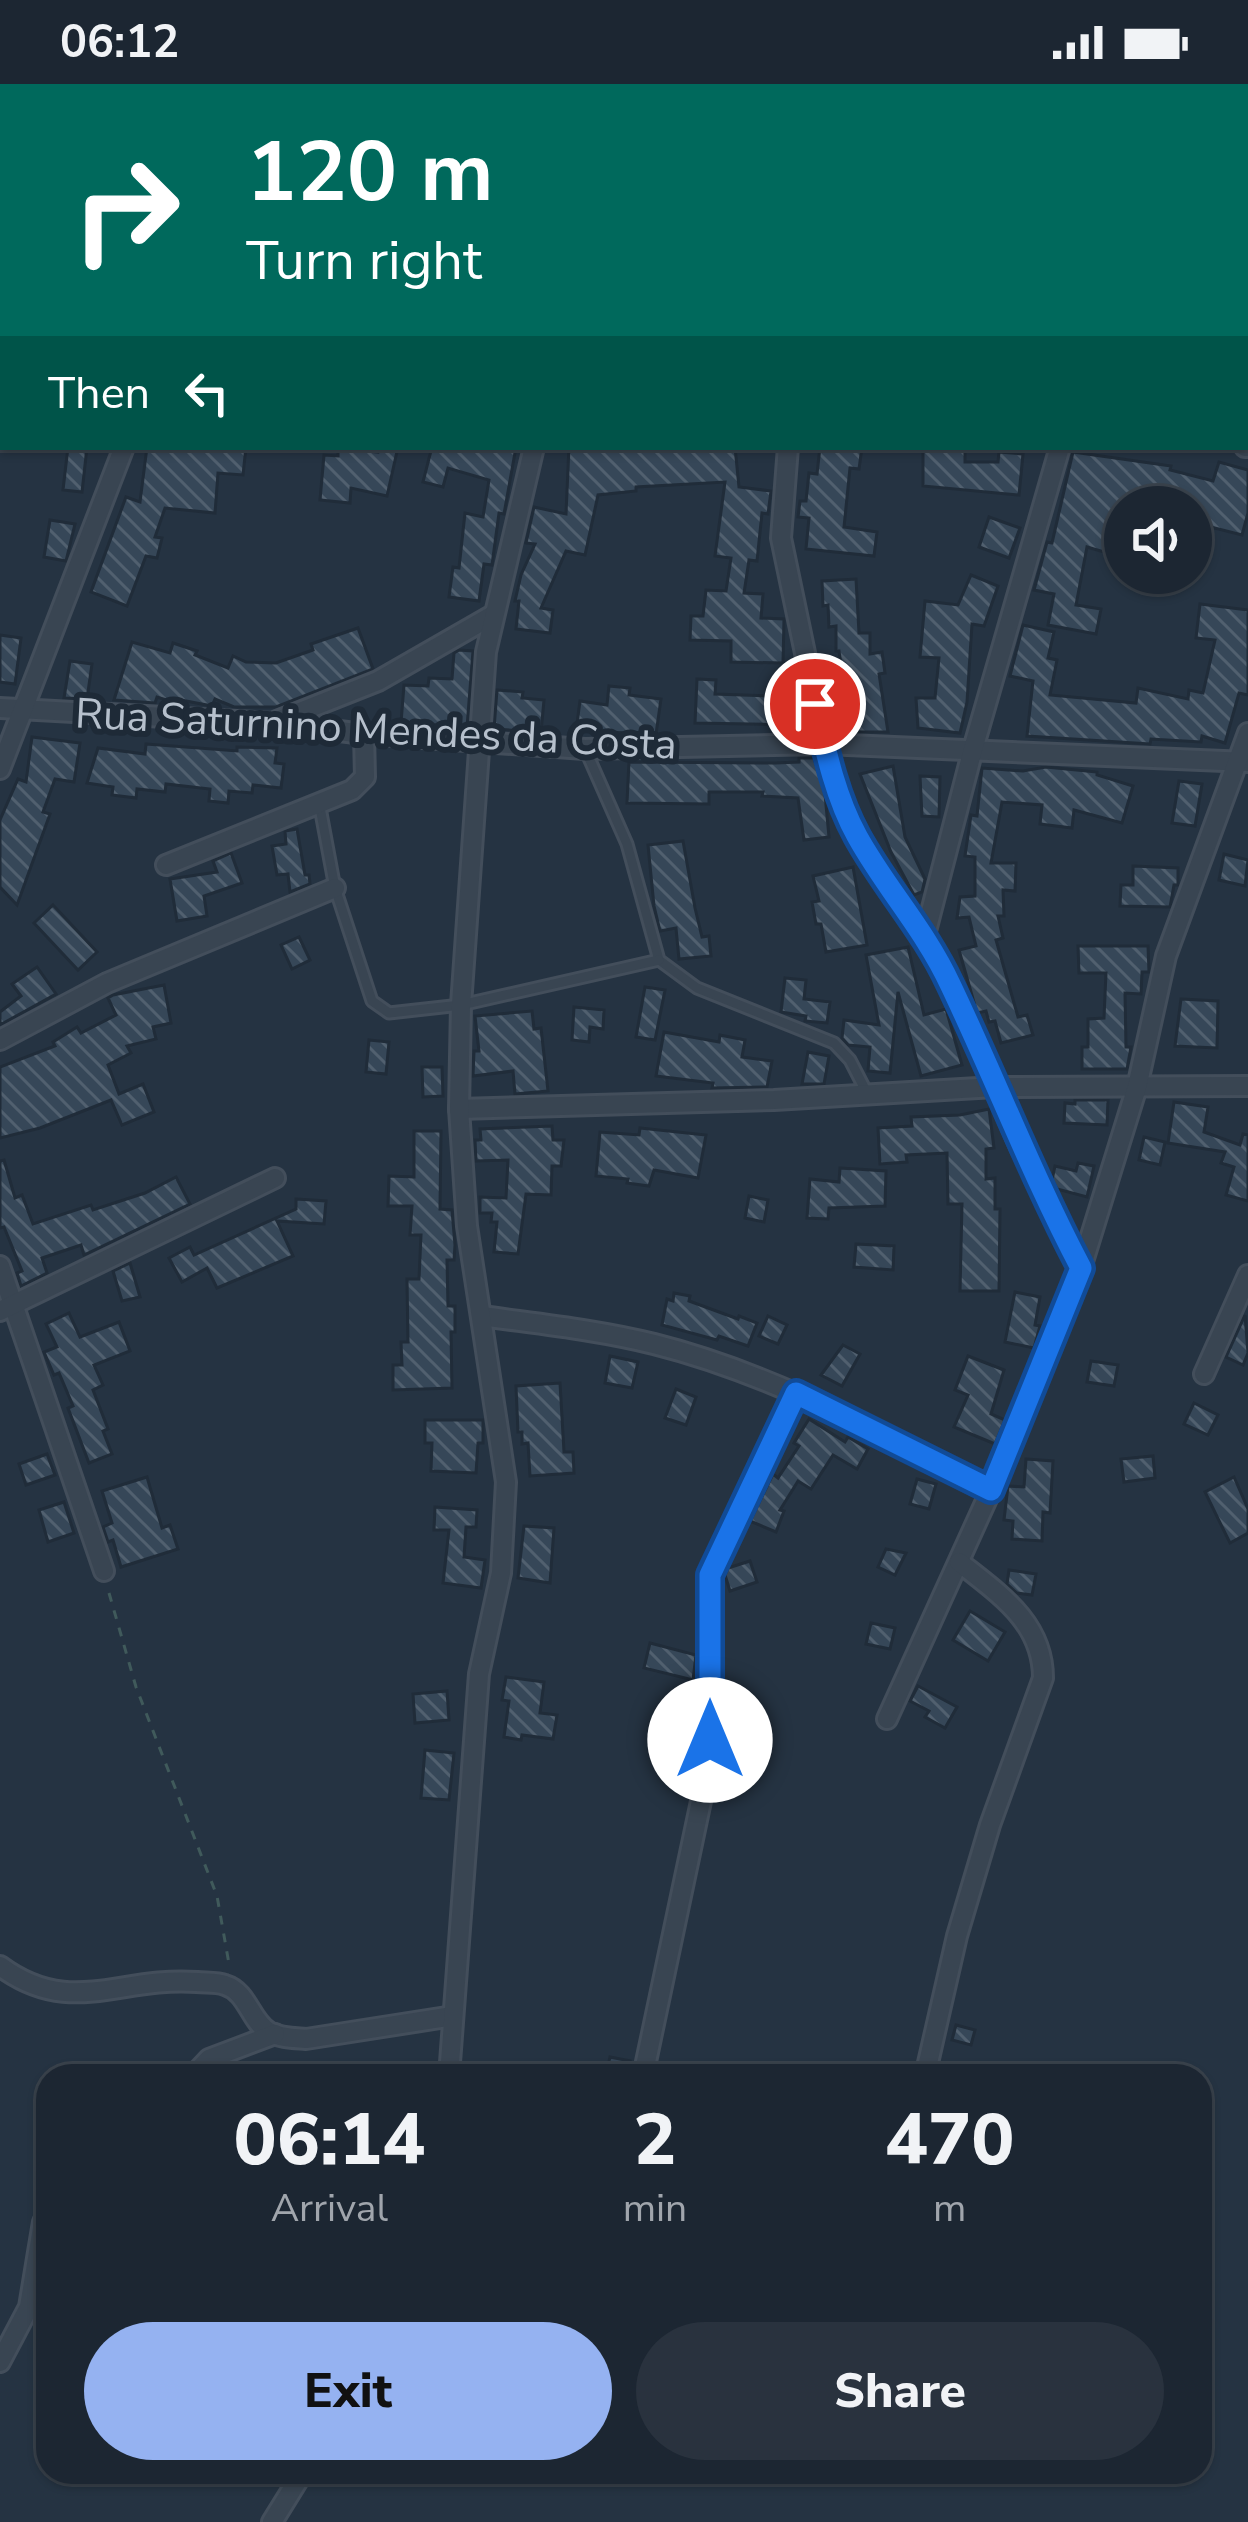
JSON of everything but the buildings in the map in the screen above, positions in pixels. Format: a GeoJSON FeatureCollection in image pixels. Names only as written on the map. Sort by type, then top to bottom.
{"type":"FeatureCollection","features":[{"type":"Feature","properties":{"kind":"street"},"geometry":{"type":"LineString","coordinates":[[0,769],[123,450]]}},
{"type":"Feature","properties":{"kind":"street"},"geometry":{"type":"LineString","coordinates":[[449,2064],[479,1674],[501,1573],[506,1482],[467,1226],[459,1109],[461,1005],[486,652],[533,450]]}},
{"type":"Feature","properties":{"kind":"street"},"geometry":{"type":"LineString","coordinates":[[788,450],[781,538],[824,744],[855,832],[925,935],[1036,1182],[1081,1268]]}},
{"type":"Feature","properties":{"kind":"street"},"geometry":{"type":"LineString","coordinates":[[925,935],[1059,450]]}},
{"type":"Feature","properties":{"kind":"street"},"geometry":{"type":"LineString","coordinates":[[273,723],[378,681],[493,614]]}},
{"type":"Feature","properties":{"kind":"street","name":"Rua Saturnino Mendes da Costa"},"geometry":{"type":"LineString","coordinates":[[0,708],[273,723],[585,749],[824,744],[1244,761]]}},
{"type":"Feature","properties":{"kind":"street"},"geometry":{"type":"LineString","coordinates":[[887,1719],[991,1490],[1081,1268],[1137,1087],[1166,956],[1244,761],[1248,733]]}},
{"type":"Feature","properties":{"kind":"street"},"geometry":{"type":"LineString","coordinates":[[166,865],[362,783],[364,734]]}},
{"type":"Feature","properties":{"kind":"street"},"geometry":{"type":"LineString","coordinates":[[0,1040],[107,983],[335,888]]}},
{"type":"Feature","properties":{"kind":"street"},"geometry":{"type":"LineString","coordinates":[[459,1109],[868,1096],[995,1087],[1248,1086]]}},
{"type":"Feature","properties":{"kind":"street"},"geometry":{"type":"LineString","coordinates":[[7,1307],[275,1178]]}},
{"type":"Feature","properties":{"kind":"street"},"geometry":{"type":"LineString","coordinates":[[0,1266],[7,1307],[104,1570]]}},
{"type":"Feature","properties":{"kind":"street"},"geometry":{"type":"LineString","coordinates":[[1204,1374],[1248,1275]]}},
{"type":"Feature","properties":{"kind":"street"},"geometry":{"type":"LineString","coordinates":[[482,1316],[656,1344],[796,1393],[991,1490]]}},
{"type":"Feature","properties":{"kind":"street"},"geometry":{"type":"LineString","coordinates":[[646,2064],[708,1768],[710,1575],[796,1393]]}},
{"type":"Feature","properties":{"kind":"street"},"geometry":{"type":"LineString","coordinates":[[928,2064],[957,1936],[990,1825],[1043,1678],[1043,1655],[1033,1630],[1009,1602],[959,1562]]}},
{"type":"Feature","properties":{"kind":"street"},"geometry":{"type":"LineString","coordinates":[[0,1966],[37,1990],[66,1994],[164,1980],[226,1985],[240,1994],[262,2026],[275,2034],[305,2039],[452,2016]]}},
{"type":"Feature","properties":{"kind":"street"},"geometry":{"type":"LineString","coordinates":[[205,2064],[275,2034]]}},
{"type":"Feature","properties":{"kind":"street"},"geometry":{"type":"LineString","coordinates":[[0,2362],[29,2307],[36,2264]]}},
{"type":"Feature","properties":{"kind":"street"},"geometry":{"type":"LineString","coordinates":[[272,2522],[296,2484]]}},
{"type":"Feature","properties":{"kind":"lane"},"geometry":{"type":"LineString","coordinates":[[585,749],[627,844],[658,960],[697,988],[834,1043],[850,1060],[868,1096]]}},
{"type":"Feature","properties":{"kind":"lane"},"geometry":{"type":"LineString","coordinates":[[320,802],[335,888],[379,1009],[389,1013],[461,1005],[658,960]]}},
{"type":"Feature","properties":{"kind":"path"},"geometry":{"type":"LineString","coordinates":[[104,1570],[130,1669],[217,1896],[226,1931],[226,1957],[240,1994]]}},
{"type":"Feature","properties":{"kind":"route"},"geometry":{"type":"LineString","coordinates":[[710,1740],[710,1575],[796,1393],[991,1490],[1081,1268],[1020,1148],[950,982],[925,935],[855,832],[815,704]]}}]}
